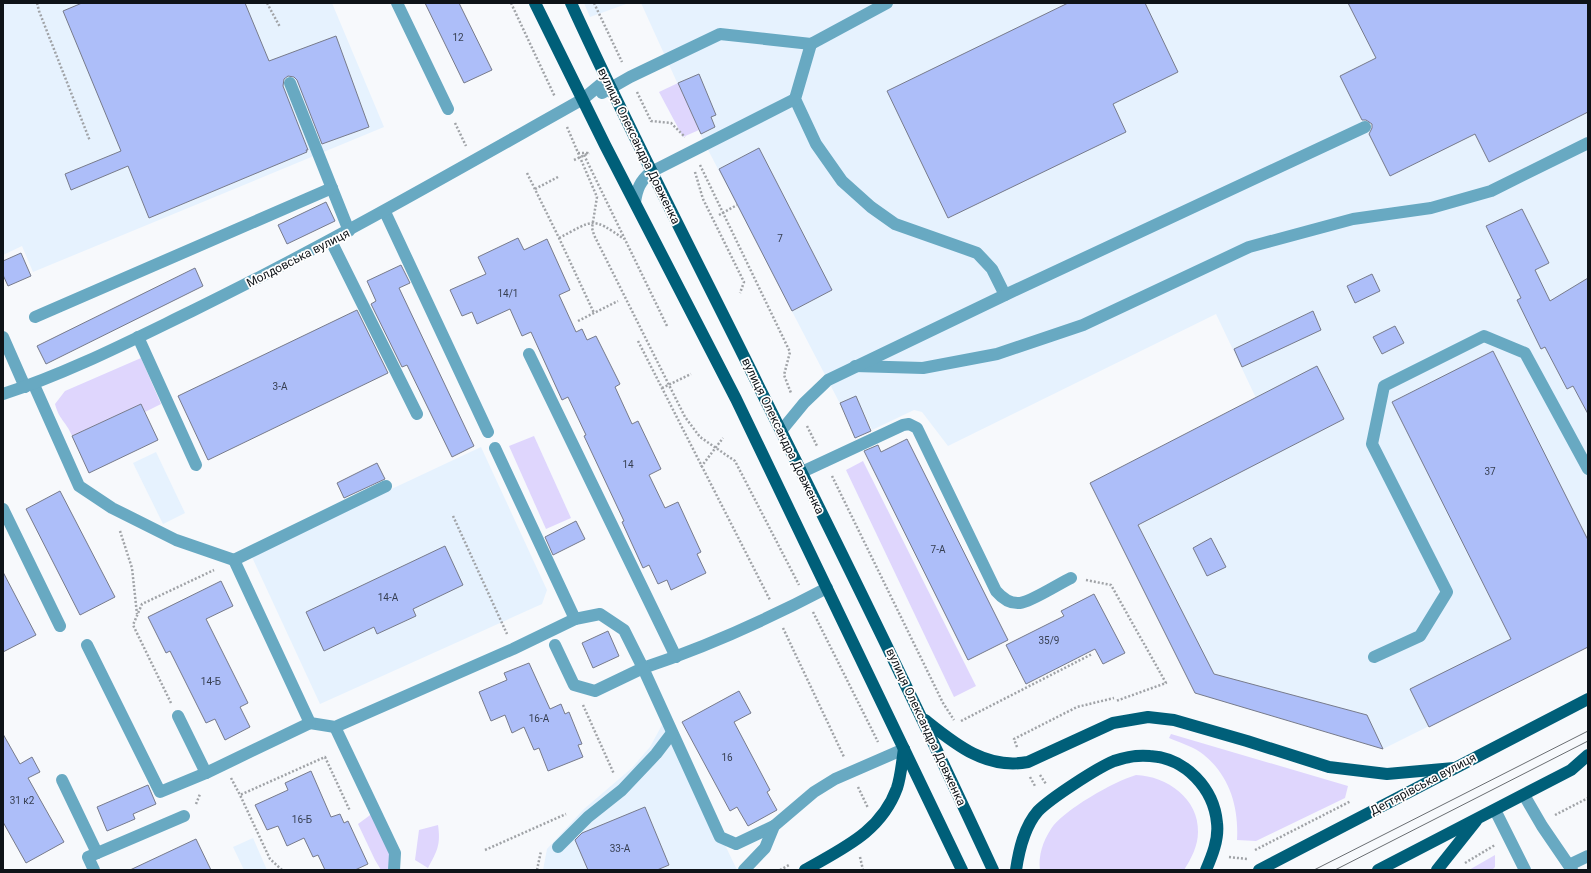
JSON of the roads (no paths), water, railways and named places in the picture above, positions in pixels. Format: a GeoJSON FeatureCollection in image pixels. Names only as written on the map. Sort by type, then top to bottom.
{"type":"FeatureCollection","features":[{"type":"Feature","properties":{"kind":"main road"},"geometry":{"type":"LineString","coordinates":[[535,3],[736,399],[962,870]]}},
{"type":"Feature","properties":{"kind":"main road","name":"вулиця Олександра Довженка"},"geometry":{"type":"LineString","coordinates":[[571,3],[650,172],[802,472],[922,717],[993,870]]}},
{"type":"Feature","properties":{"kind":"main road","name":"Дегтярівська вулиця"},"geometry":{"type":"LineString","coordinates":[[1259,870],[1588,699]]}},
{"type":"Feature","properties":{"kind":"main road"},"geometry":{"type":"LineString","coordinates":[[922,717],[954,743],[976,756],[997,762],[1016,764],[1033,760],[1113,723],[1148,717],[1174,720],[1329,767],[1387,774],[1454,768]]}},
{"type":"Feature","properties":{"kind":"main road"},"geometry":{"type":"LineString","coordinates":[[805,870],[861,838],[874,825],[885,811],[897,788],[904,749]]}},
{"type":"Feature","properties":{"kind":"main road"},"geometry":{"type":"LineString","coordinates":[[1378,870],[1571,770],[1588,755]]}},
{"type":"Feature","properties":{"kind":"main road"},"geometry":{"type":"LineString","coordinates":[[1016,870],[1020,848],[1028,826],[1038,811],[1114,761],[1132,757],[1151,756],[1173,762],[1200,781],[1211,802],[1218,825],[1212,855],[1206,870]]}},
{"type":"Feature","properties":{"kind":"main road"},"geometry":{"type":"LineString","coordinates":[[1437,870],[1480,817]]}},
{"type":"Feature","properties":{"kind":"street"},"geometry":{"type":"LineString","coordinates":[[397,3],[448,109]]}},
{"type":"Feature","properties":{"kind":"street"},"geometry":{"type":"LineString","coordinates":[[887,3],[811,44],[795,99],[816,144],[842,181],[895,224],[976,253],[992,269],[1005,294]]}},
{"type":"Feature","properties":{"kind":"street","name":"Молдовська вулиця"},"geometry":{"type":"LineString","coordinates":[[3,394],[30,386],[138,337],[331,241],[584,102],[608,83],[630,77],[720,34],[811,44]]}},
{"type":"Feature","properties":{"kind":"street"},"geometry":{"type":"LineString","coordinates":[[290,83],[349,231]]}},
{"type":"Feature","properties":{"kind":"street"},"geometry":{"type":"LineString","coordinates":[[635,202],[638,187],[643,178],[650,172],[795,99]]}},
{"type":"Feature","properties":{"kind":"street"},"geometry":{"type":"LineString","coordinates":[[781,430],[799,409],[828,380],[1005,294],[1365,127]]}},
{"type":"Feature","properties":{"kind":"street"},"geometry":{"type":"LineString","coordinates":[[855,366],[923,368],[997,354],[1083,325],[1249,247],[1353,219],[1431,208],[1490,191],[1588,143]]}},
{"type":"Feature","properties":{"kind":"street"},"geometry":{"type":"LineString","coordinates":[[35,317],[332,188]]}},
{"type":"Feature","properties":{"kind":"street"},"geometry":{"type":"LineString","coordinates":[[385,212],[488,432]]}},
{"type":"Feature","properties":{"kind":"street"},"geometry":{"type":"LineString","coordinates":[[331,241],[417,414]]}},
{"type":"Feature","properties":{"kind":"street"},"geometry":{"type":"LineString","coordinates":[[1374,657],[1420,636],[1447,592],[1372,444],[1384,386],[1484,336],[1525,353],[1588,469]]}},
{"type":"Feature","properties":{"kind":"street"},"geometry":{"type":"LineString","coordinates":[[3,337],[30,386],[79,486],[112,508],[176,540],[234,560],[386,486]]}},
{"type":"Feature","properties":{"kind":"street"},"geometry":{"type":"LineString","coordinates":[[138,337],[196,465]]}},
{"type":"Feature","properties":{"kind":"street"},"geometry":{"type":"LineString","coordinates":[[529,354],[676,657]]}},
{"type":"Feature","properties":{"kind":"street"},"geometry":{"type":"LineString","coordinates":[[802,472],[904,425],[914,425],[917,428],[996,591],[1002,598],[1012,602],[1021,603],[1071,578]]}},
{"type":"Feature","properties":{"kind":"street"},"geometry":{"type":"LineString","coordinates":[[495,448],[575,619]]}},
{"type":"Feature","properties":{"kind":"street"},"geometry":{"type":"LineString","coordinates":[[3,509],[60,626]]}},
{"type":"Feature","properties":{"kind":"street"},"geometry":{"type":"LineString","coordinates":[[234,560],[310,723]]}},
{"type":"Feature","properties":{"kind":"street"},"geometry":{"type":"LineString","coordinates":[[555,645],[574,685],[595,691],[643,668],[676,657],[777,614],[827,588]]}},
{"type":"Feature","properties":{"kind":"street"},"geometry":{"type":"LineString","coordinates":[[87,645],[160,792],[206,774],[310,723],[335,727],[513,649],[575,619],[600,614],[624,630],[643,668],[720,837],[736,844],[774,826],[814,792],[835,779],[904,749]]}},
{"type":"Feature","properties":{"kind":"street"},"geometry":{"type":"LineString","coordinates":[[178,716],[206,774]]}},
{"type":"Feature","properties":{"kind":"street"},"geometry":{"type":"LineString","coordinates":[[335,727],[395,853],[394,870]]}},
{"type":"Feature","properties":{"kind":"street"},"geometry":{"type":"LineString","coordinates":[[558,847],[588,817],[627,784],[656,754],[672,733]]}},
{"type":"Feature","properties":{"kind":"street"},"geometry":{"type":"LineString","coordinates":[[62,780],[97,853]]}},
{"type":"Feature","properties":{"kind":"street"},"geometry":{"type":"LineString","coordinates":[[1524,795],[1542,826],[1571,868],[1588,856]]}},
{"type":"Feature","properties":{"kind":"street"},"geometry":{"type":"LineString","coordinates":[[1495,810],[1525,870]]}},
{"type":"Feature","properties":{"kind":"street"},"geometry":{"type":"LineString","coordinates":[[94,870],[88,857],[184,816]]}},
{"type":"Feature","properties":{"kind":"street"},"geometry":{"type":"LineString","coordinates":[[744,870],[765,848],[774,826]]}},
{"type":"Feature","properties":{"kind":"tram line"},"geometry":{"type":"LineString","coordinates":[[1314,870],[1588,731]]}},
{"type":"Feature","properties":{"kind":"tram line"},"geometry":{"type":"LineString","coordinates":[[1335,870],[1588,741]]}}]}
